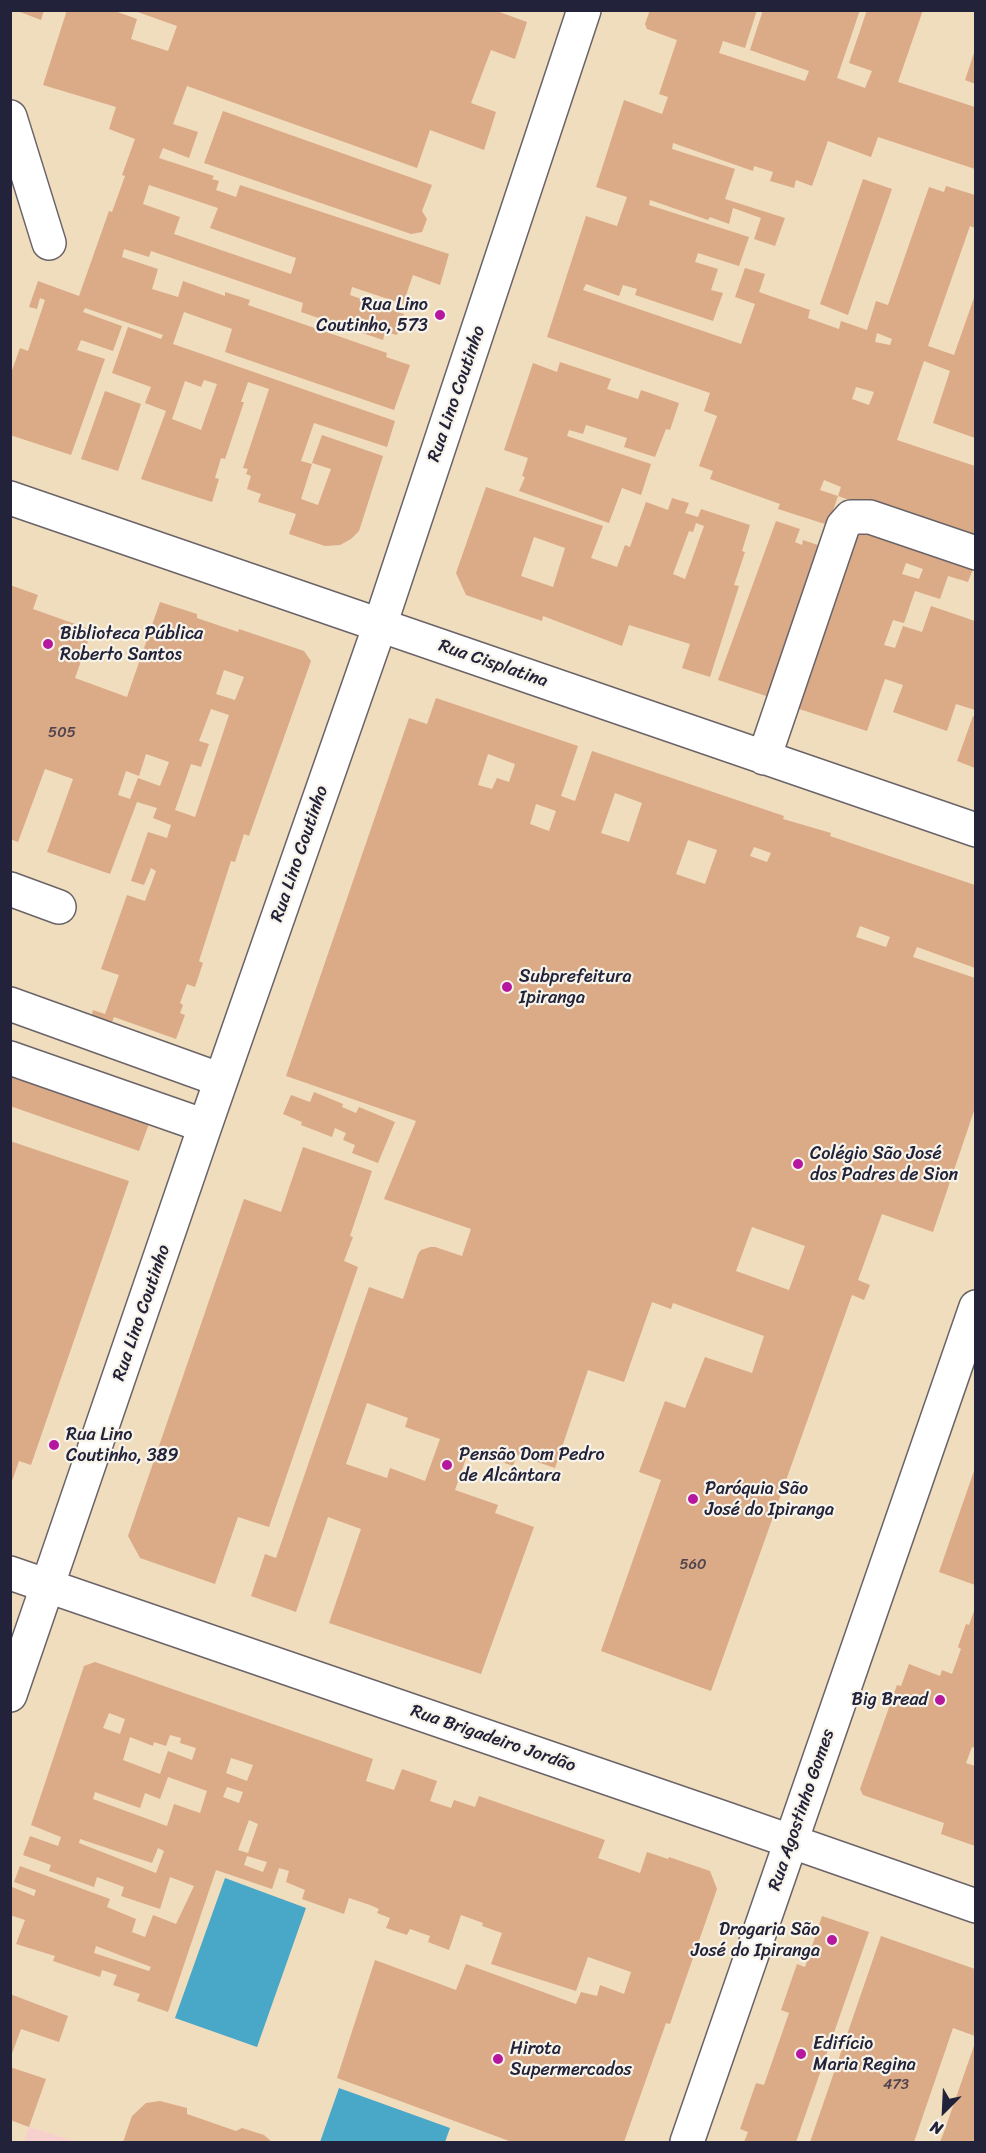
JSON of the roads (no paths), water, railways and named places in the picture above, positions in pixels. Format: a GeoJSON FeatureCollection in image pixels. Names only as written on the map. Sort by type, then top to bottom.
{"type":"FeatureCollection","features":[{"type":"Feature","properties":{"kind":"street","name":"Rua Lino Coutinho"},"geometry":{"type":"LineString","coordinates":[[10,1695],[380,625],[584,10]]}},
{"type":"Feature","properties":{"kind":"street"},"geometry":{"type":"LineString","coordinates":[[10,117],[49,243]]}},
{"type":"Feature","properties":{"kind":"street","name":"Rua Cisplatina"},"geometry":{"type":"LineString","coordinates":[[10,498],[975,830]]}},
{"type":"Feature","properties":{"kind":"street"},"geometry":{"type":"LineString","coordinates":[[764,758],[843,526],[851,517],[870,517],[975,553]]}},
{"type":"Feature","properties":{"kind":"street"},"geometry":{"type":"LineString","coordinates":[[10,889],[59,907]]}},
{"type":"Feature","properties":{"kind":"street"},"geometry":{"type":"LineString","coordinates":[[10,1004],[221,1080]]}},
{"type":"Feature","properties":{"kind":"street"},"geometry":{"type":"LineString","coordinates":[[10,1058],[205,1126]]}},
{"type":"Feature","properties":{"kind":"street","name":"Rua Agostinho Gomes"},"geometry":{"type":"LineString","coordinates":[[687,2142],[975,1307]]}},
{"type":"Feature","properties":{"kind":"street","name":"Rua Brigadeiro Jordão"},"geometry":{"type":"LineString","coordinates":[[10,1573],[975,1906]]}},
{"type":"Feature","properties":{"kind":"water"},"geometry":{"type":"Polygon","coordinates":[[[225,1878],[306,1908],[257,2047],[175,2018],[225,1878]]]}},
{"type":"Feature","properties":{"kind":"water"},"geometry":{"type":"Polygon","coordinates":[[[339,2088],[450,2128],[445,2142],[320,2142],[339,2088]]]}},
{"type":"Feature","properties":{"kind":"place","name":"Rua Lino Coutinho, 573"},"geometry":{"type":"Point","coordinates":[440,315]}},
{"type":"Feature","properties":{"kind":"place","name":"Biblioteca Pública Roberto Santos"},"geometry":{"type":"Point","coordinates":[48,644]}},
{"type":"Feature","properties":{"kind":"place","name":"Subprefeitura Ipiranga"},"geometry":{"type":"Point","coordinates":[507,987]}},
{"type":"Feature","properties":{"kind":"place","name":"Colégio São José dos Padres de Sion"},"geometry":{"type":"Point","coordinates":[798,1164]}},
{"type":"Feature","properties":{"kind":"place","name":"Rua Lino Coutinho, 389"},"geometry":{"type":"Point","coordinates":[54,1445]}},
{"type":"Feature","properties":{"kind":"place","name":"Pensão Dom Pedro de Alcântara"},"geometry":{"type":"Point","coordinates":[447,1465]}},
{"type":"Feature","properties":{"kind":"place","name":"Paróquia São José do Ipiranga"},"geometry":{"type":"Point","coordinates":[693,1499]}},
{"type":"Feature","properties":{"kind":"place","name":"Big Bread"},"geometry":{"type":"Point","coordinates":[940,1700]}},
{"type":"Feature","properties":{"kind":"place","name":"Drogaria São José do Ipiranga"},"geometry":{"type":"Point","coordinates":[832,1940]}},
{"type":"Feature","properties":{"kind":"place","name":"Edifício Maria Regina"},"geometry":{"type":"Point","coordinates":[801,2054]}},
{"type":"Feature","properties":{"kind":"place","name":"Hirota Supermercados"},"geometry":{"type":"Point","coordinates":[498,2059]}}]}
